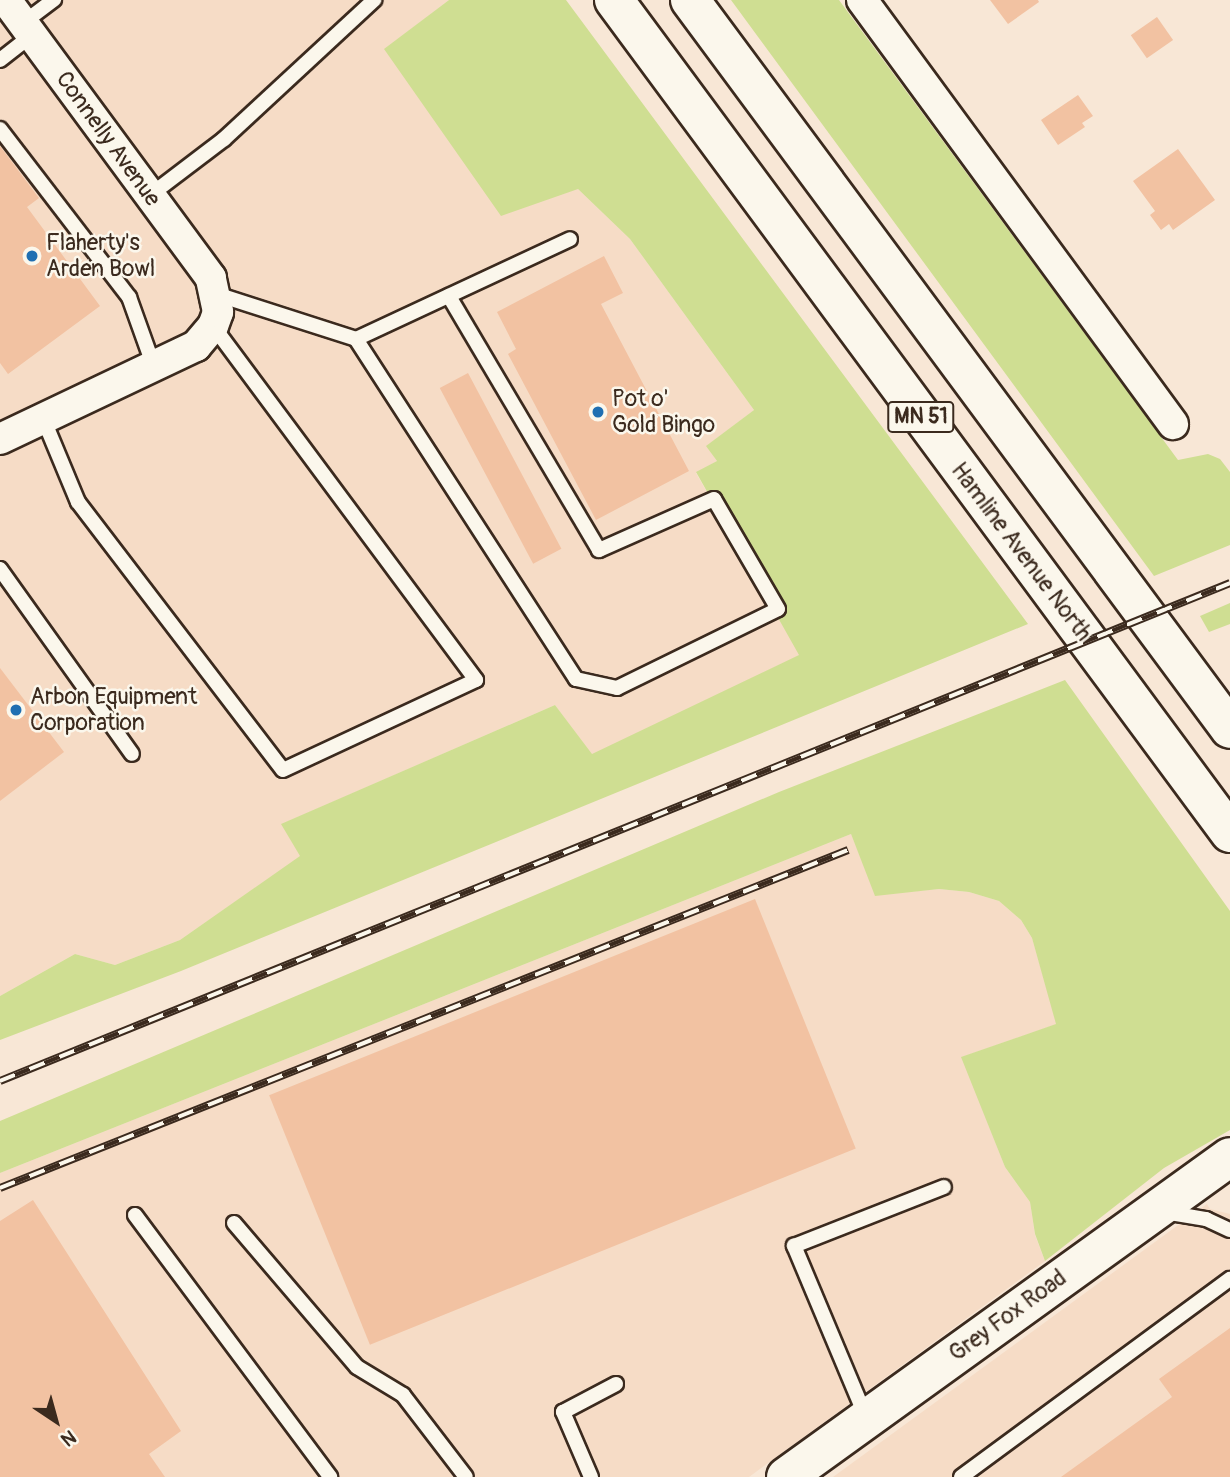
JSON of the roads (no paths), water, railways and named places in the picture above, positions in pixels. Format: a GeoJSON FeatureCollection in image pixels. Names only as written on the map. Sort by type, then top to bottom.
{"type":"FeatureCollection","features":[{"type":"Feature","properties":{"kind":"main road","name":"Hamline Avenue North"},"geometry":{"type":"LineString","coordinates":[[614,0],[1230,833]]}},
{"type":"Feature","properties":{"kind":"main road","name":"MN 51"},"geometry":{"type":"LineString","coordinates":[[690,0],[1230,729]]}},
{"type":"Feature","properties":{"kind":"main road","name":"Grey Fox Road"},"geometry":{"type":"LineString","coordinates":[[801,1473],[866,1418],[1230,1157]]}},
{"type":"Feature","properties":{"kind":"street"},"geometry":{"type":"LineString","coordinates":[[862,0],[1174,424]]}},
{"type":"Feature","properties":{"kind":"street","name":"Connelly Avenue"},"geometry":{"type":"LineString","coordinates":[[21,19],[211,278],[216,294]]}},
{"type":"Feature","properties":{"kind":"street"},"geometry":{"type":"LineString","coordinates":[[0,439],[196,345],[213,326],[218,312],[216,294]]}},
{"type":"Feature","properties":{"kind":"lane"},"geometry":{"type":"LineString","coordinates":[[0,60],[21,19],[54,0]]}},
{"type":"Feature","properties":{"kind":"lane"},"geometry":{"type":"LineString","coordinates":[[149,195],[225,139],[374,0]]}},
{"type":"Feature","properties":{"kind":"lane"},"geometry":{"type":"LineString","coordinates":[[0,129],[129,296],[154,367]]}},
{"type":"Feature","properties":{"kind":"lane"},"geometry":{"type":"LineString","coordinates":[[356,339],[570,239]]}},
{"type":"Feature","properties":{"kind":"lane"},"geometry":{"type":"LineString","coordinates":[[216,294],[356,339],[576,679],[617,688],[778,609],[714,499],[599,550],[449,296]]}},
{"type":"Feature","properties":{"kind":"lane"},"geometry":{"type":"LineString","coordinates":[[43,418],[78,502],[284,771],[476,680],[213,326]]}},
{"type":"Feature","properties":{"kind":"lane"},"geometry":{"type":"LineString","coordinates":[[0,569],[132,754]]}},
{"type":"Feature","properties":{"kind":"lane"},"geometry":{"type":"LineString","coordinates":[[866,1418],[794,1246],[944,1187]]}},
{"type":"Feature","properties":{"kind":"lane"},"geometry":{"type":"LineString","coordinates":[[1153,1211],[1206,1219],[1230,1230]]}},
{"type":"Feature","properties":{"kind":"lane"},"geometry":{"type":"LineString","coordinates":[[135,1215],[330,1477]]}},
{"type":"Feature","properties":{"kind":"lane"},"geometry":{"type":"LineString","coordinates":[[234,1223],[357,1367],[403,1395],[466,1477]]}},
{"type":"Feature","properties":{"kind":"lane"},"geometry":{"type":"LineString","coordinates":[[961,1477],[1230,1279]]}},
{"type":"Feature","properties":{"kind":"lane"},"geometry":{"type":"LineString","coordinates":[[591,1477],[563,1412],[616,1384]]}},
{"type":"Feature","properties":{"kind":"railway"},"geometry":{"type":"LineString","coordinates":[[0,1081],[1230,583]]}},
{"type":"Feature","properties":{"kind":"railway"},"geometry":{"type":"LineString","coordinates":[[0,1188],[848,850]]}},
{"type":"Feature","properties":{"kind":"place","name":"Flaherty's Arden Bowl"},"geometry":{"type":"Point","coordinates":[32,256]}},
{"type":"Feature","properties":{"kind":"place","name":"Pot o' Gold Bingo"},"geometry":{"type":"Point","coordinates":[598,412]}},
{"type":"Feature","properties":{"kind":"place","name":"Arbon Equipment Corporation"},"geometry":{"type":"Point","coordinates":[16,710]}}]}
